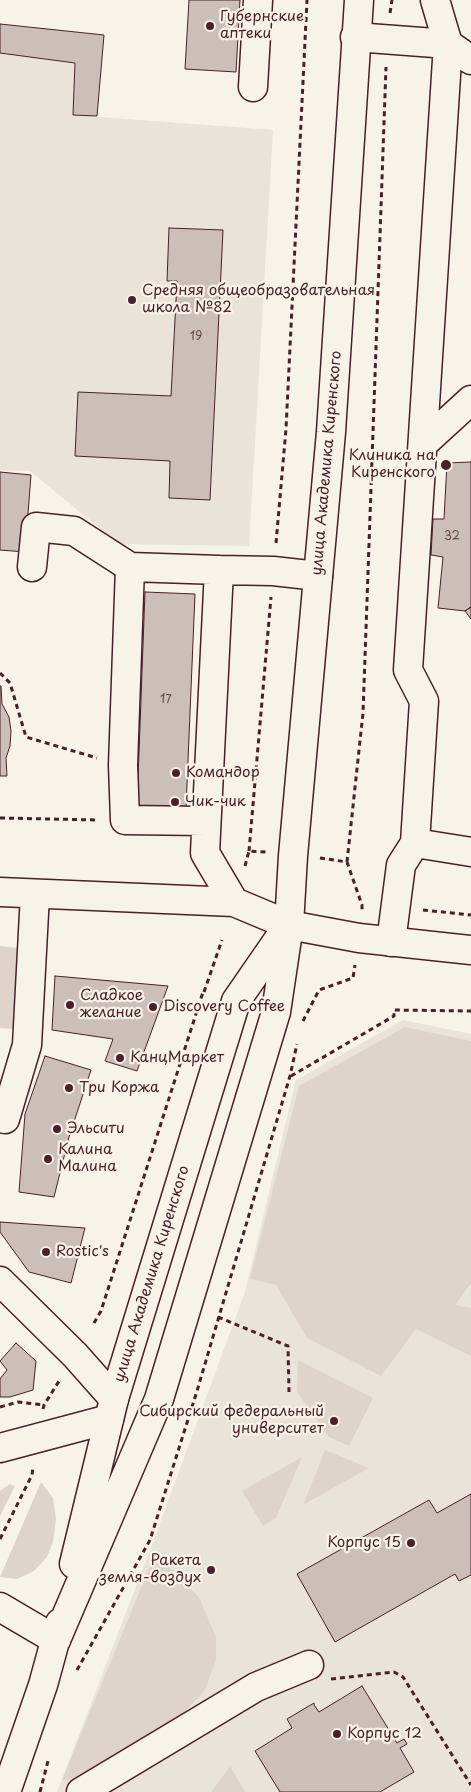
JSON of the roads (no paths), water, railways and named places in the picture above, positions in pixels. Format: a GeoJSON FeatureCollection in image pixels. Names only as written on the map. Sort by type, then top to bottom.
{"type":"FeatureCollection","features":[{"type":"Feature","properties":{"kind":"main road"},"geometry":{"type":"LineString","coordinates":[[253,87],[258,0]]}},
{"type":"Feature","properties":{"kind":"main road","name":"улица Академика Киренского"},"geometry":{"type":"LineString","coordinates":[[56,1640],[159,1399],[276,1012],[288,925],[331,432],[355,37],[359,0]]}},
{"type":"Feature","properties":{"kind":"main road"},"geometry":{"type":"LineString","coordinates":[[391,942],[402,865],[415,843],[424,701],[408,670],[448,44],[434,0]]}},
{"type":"Feature","properties":{"kind":"main road"},"geometry":{"type":"LineString","coordinates":[[355,37],[448,44],[471,60]]}},
{"type":"Feature","properties":{"kind":"main road"},"geometry":{"type":"LineString","coordinates":[[423,444],[471,400]]}},
{"type":"Feature","properties":{"kind":"main road"},"geometry":{"type":"LineString","coordinates":[[32,567],[36,527],[74,532],[130,567],[273,571],[318,576]]}},
{"type":"Feature","properties":{"kind":"main road"},"geometry":{"type":"LineString","coordinates":[[130,567],[124,765],[125,820],[205,821]]}},
{"type":"Feature","properties":{"kind":"main road"},"geometry":{"type":"LineString","coordinates":[[219,570],[205,821],[205,853],[234,902]]}},
{"type":"Feature","properties":{"kind":"main road"},"geometry":{"type":"LineString","coordinates":[[415,843],[471,852]]}},
{"type":"Feature","properties":{"kind":"main road"},"geometry":{"type":"LineString","coordinates":[[0,892],[234,902],[288,925],[391,942],[471,950]]}},
{"type":"Feature","properties":{"kind":"main road"},"geometry":{"type":"LineString","coordinates":[[5,1119],[11,1060],[27,1045],[35,894]]}},
{"type":"Feature","properties":{"kind":"main road","name":"улица Академика Киренского"},"geometry":{"type":"LineString","coordinates":[[6,1792],[43,1685],[56,1640],[112,1409],[236,1001],[288,925]]}},
{"type":"Feature","properties":{"kind":"main road"},"geometry":{"type":"LineString","coordinates":[[0,1281],[75,1355],[112,1409],[0,1448]]}},
{"type":"Feature","properties":{"kind":"main road"},"geometry":{"type":"LineString","coordinates":[[0,1607],[56,1640]]}},
{"type":"Feature","properties":{"kind":"main road"},"geometry":{"type":"LineString","coordinates":[[81,1792],[256,1687],[317,1672]]}},
{"type":"Feature","properties":{"kind":"place","name":"Губернские аптеки"},"geometry":{"type":"Point","coordinates":[210,26]}},
{"type":"Feature","properties":{"kind":"place","name":"Средняя общеобразовательная школа №82"},"geometry":{"type":"Point","coordinates":[132,300]}},
{"type":"Feature","properties":{"kind":"place","name":"Клиника на Киренского"},"geometry":{"type":"Point","coordinates":[446,465]}},
{"type":"Feature","properties":{"kind":"place","name":"Командор"},"geometry":{"type":"Point","coordinates":[176,773]}},
{"type":"Feature","properties":{"kind":"place","name":"Чик-чик"},"geometry":{"type":"Point","coordinates":[175,802]}},
{"type":"Feature","properties":{"kind":"place","name":"Сладкое желание"},"geometry":{"type":"Point","coordinates":[70,1005]}},
{"type":"Feature","properties":{"kind":"place","name":"Discovery Coffee"},"geometry":{"type":"Point","coordinates":[153,1007]}},
{"type":"Feature","properties":{"kind":"place","name":"КанцМаркет"},"geometry":{"type":"Point","coordinates":[120,1058]}},
{"type":"Feature","properties":{"kind":"place","name":"Три Коржа"},"geometry":{"type":"Point","coordinates":[69,1088]}},
{"type":"Feature","properties":{"kind":"place","name":"Эльсити"},"geometry":{"type":"Point","coordinates":[57,1129]}},
{"type":"Feature","properties":{"kind":"place","name":"Калина Малина"},"geometry":{"type":"Point","coordinates":[48,1159]}},
{"type":"Feature","properties":{"kind":"place","name":"Rostic's"},"geometry":{"type":"Point","coordinates":[46,1252]}},
{"type":"Feature","properties":{"kind":"place","name":"Сибирский федеральный университет"},"geometry":{"type":"Point","coordinates":[334,1421]}},
{"type":"Feature","properties":{"kind":"place","name":"Корпус 15"},"geometry":{"type":"Point","coordinates":[411,1543]}},
{"type":"Feature","properties":{"kind":"place","name":"Ракета земля-воздух"},"geometry":{"type":"Point","coordinates":[211,1570]}},
{"type":"Feature","properties":{"kind":"place","name":"Корпус 12"},"geometry":{"type":"Point","coordinates":[337,1734]}}]}
